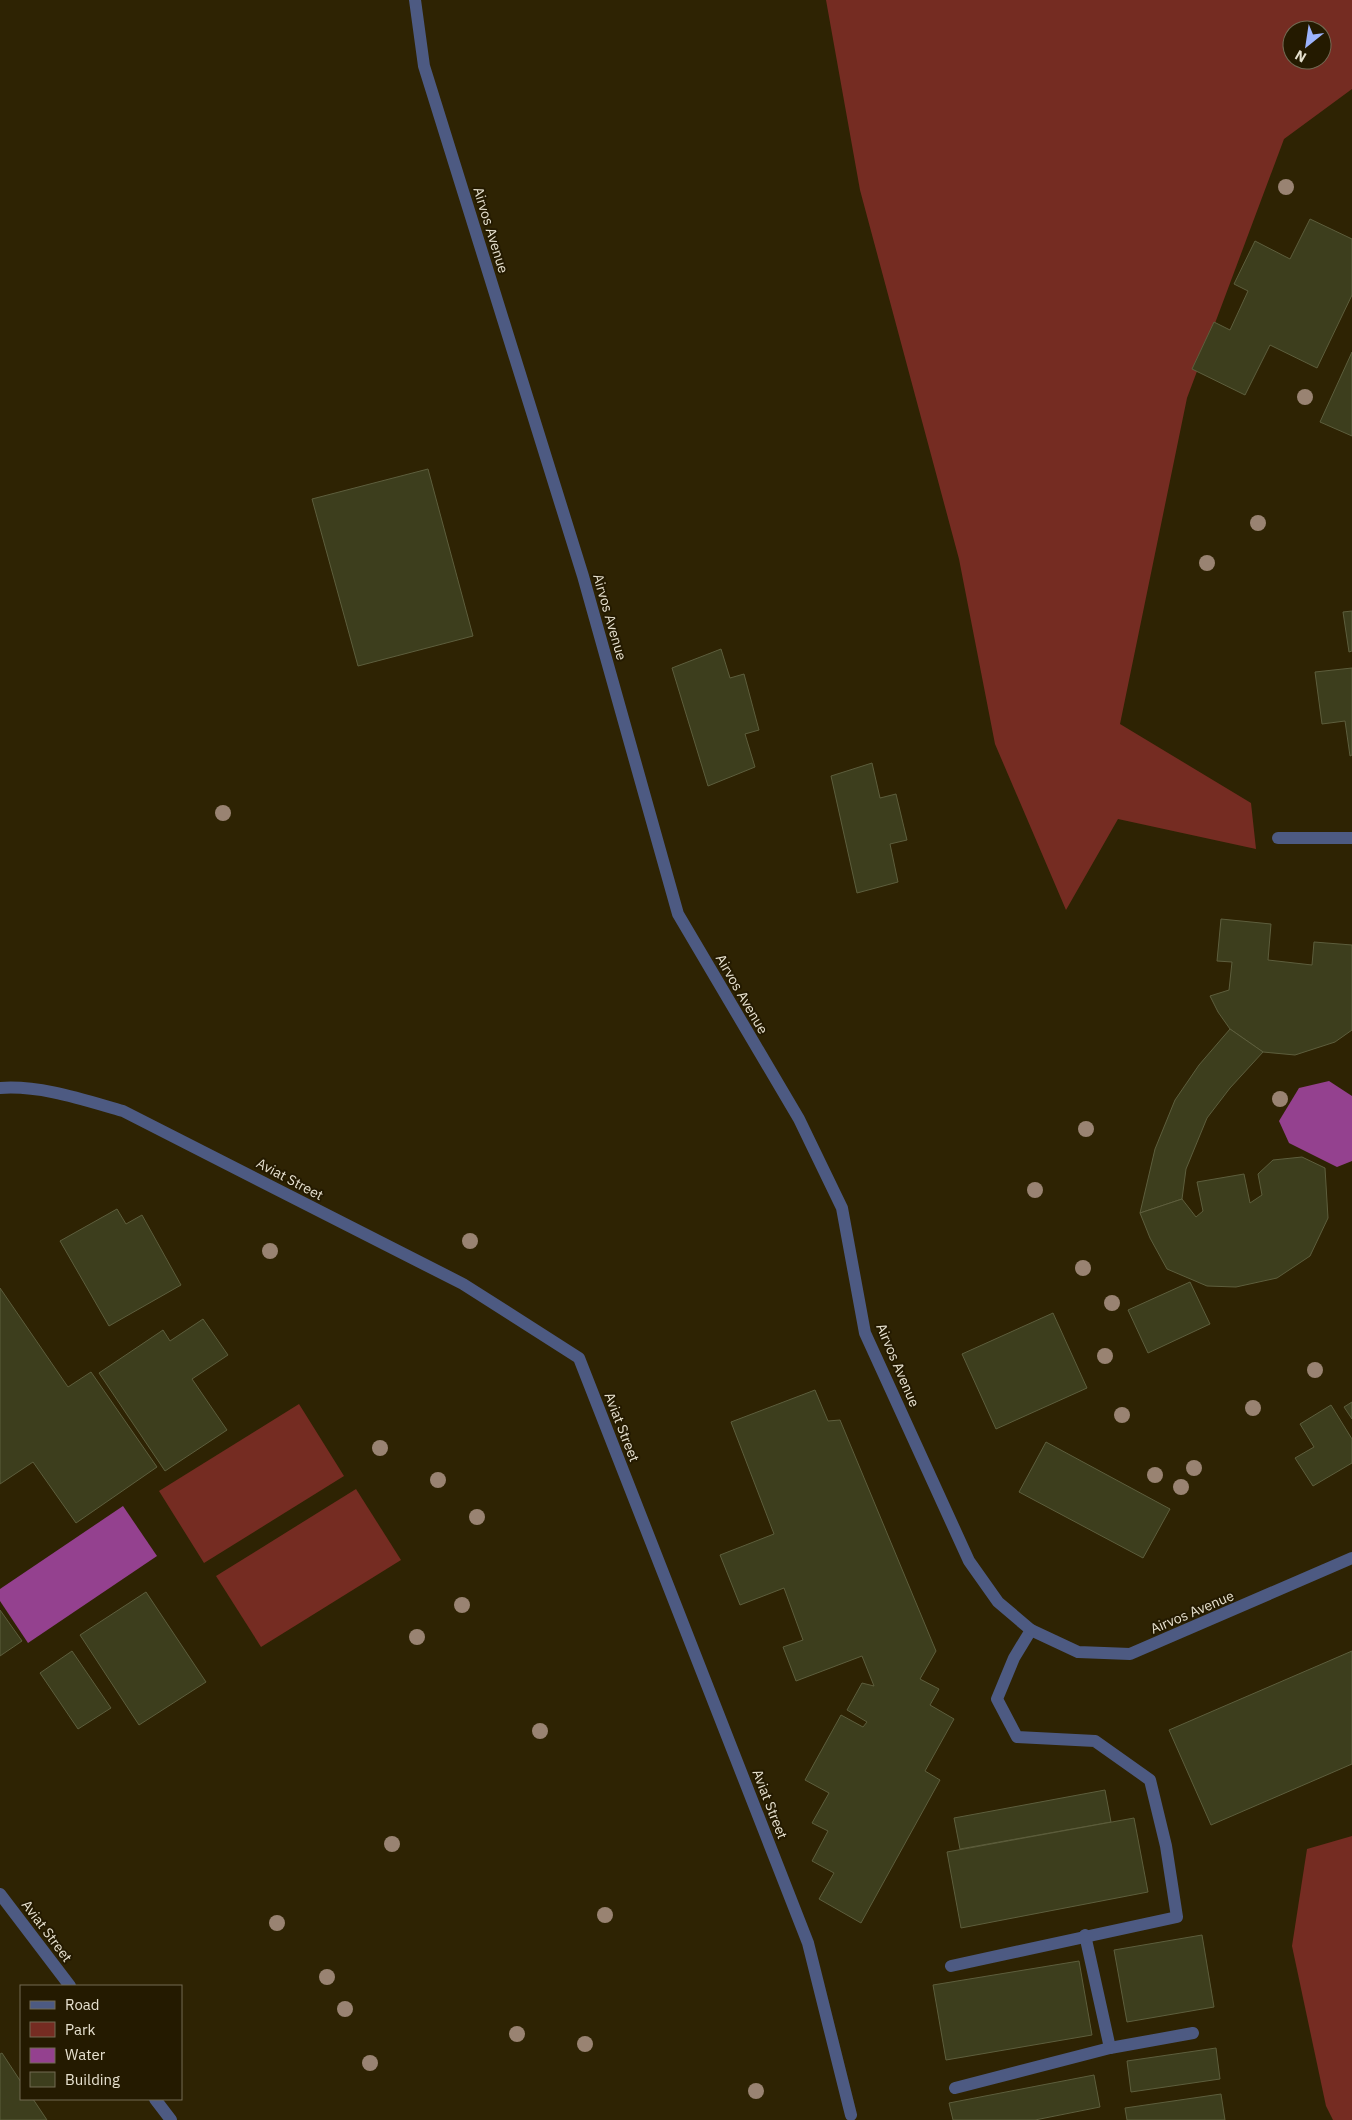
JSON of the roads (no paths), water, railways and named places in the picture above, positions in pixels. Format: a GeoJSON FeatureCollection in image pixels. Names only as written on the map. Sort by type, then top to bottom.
{"type":"FeatureCollection","features":[{"type":"Feature","properties":{"kind":"street","name":"Airvos Avenue"},"geometry":{"type":"LineString","coordinates":[[415,0],[424,66],[583,576],[678,914],[799,1119],[842,1208],[865,1333],[969,1560],[998,1602],[1031,1630],[1078,1652],[1130,1654],[1352,1558]]}},
{"type":"Feature","properties":{"kind":"street"},"geometry":{"type":"LineString","coordinates":[[1278,838],[1352,838]]}},
{"type":"Feature","properties":{"kind":"street","name":"Aviat Street"},"geometry":{"type":"LineString","coordinates":[[0,1088],[17,1087],[44,1092],[123,1111],[463,1284],[579,1358],[808,1944],[851,2115]]}},
{"type":"Feature","properties":{"kind":"street"},"geometry":{"type":"LineString","coordinates":[[951,1966],[1085,1935],[1177,1917],[1166,1846],[1150,1780],[1095,1741],[1017,1737],[996,1699],[1014,1658],[1031,1630]]}},
{"type":"Feature","properties":{"kind":"street","name":"Aviat Street"},"geometry":{"type":"LineString","coordinates":[[0,1894],[69,1985]]}},
{"type":"Feature","properties":{"kind":"street"},"geometry":{"type":"LineString","coordinates":[[1085,1935],[1110,2048]]}},
{"type":"Feature","properties":{"kind":"street"},"geometry":{"type":"LineString","coordinates":[[955,2088],[1110,2048],[1193,2033]]}},
{"type":"Feature","properties":{"kind":"street"},"geometry":{"type":"LineString","coordinates":[[156,2100],[171,2120]]}},
{"type":"Feature","properties":{"kind":"water"},"geometry":{"type":"Polygon","coordinates":[[[1329,1081],[1352,1096],[1352,1161],[1337,1167],[1289,1143],[1279,1121],[1299,1088],[1329,1081]]]}},
{"type":"Feature","properties":{"kind":"water"},"geometry":{"type":"Polygon","coordinates":[[[123,1506],[157,1556],[28,1643],[0,1601],[0,1589],[123,1506]]]}}]}
